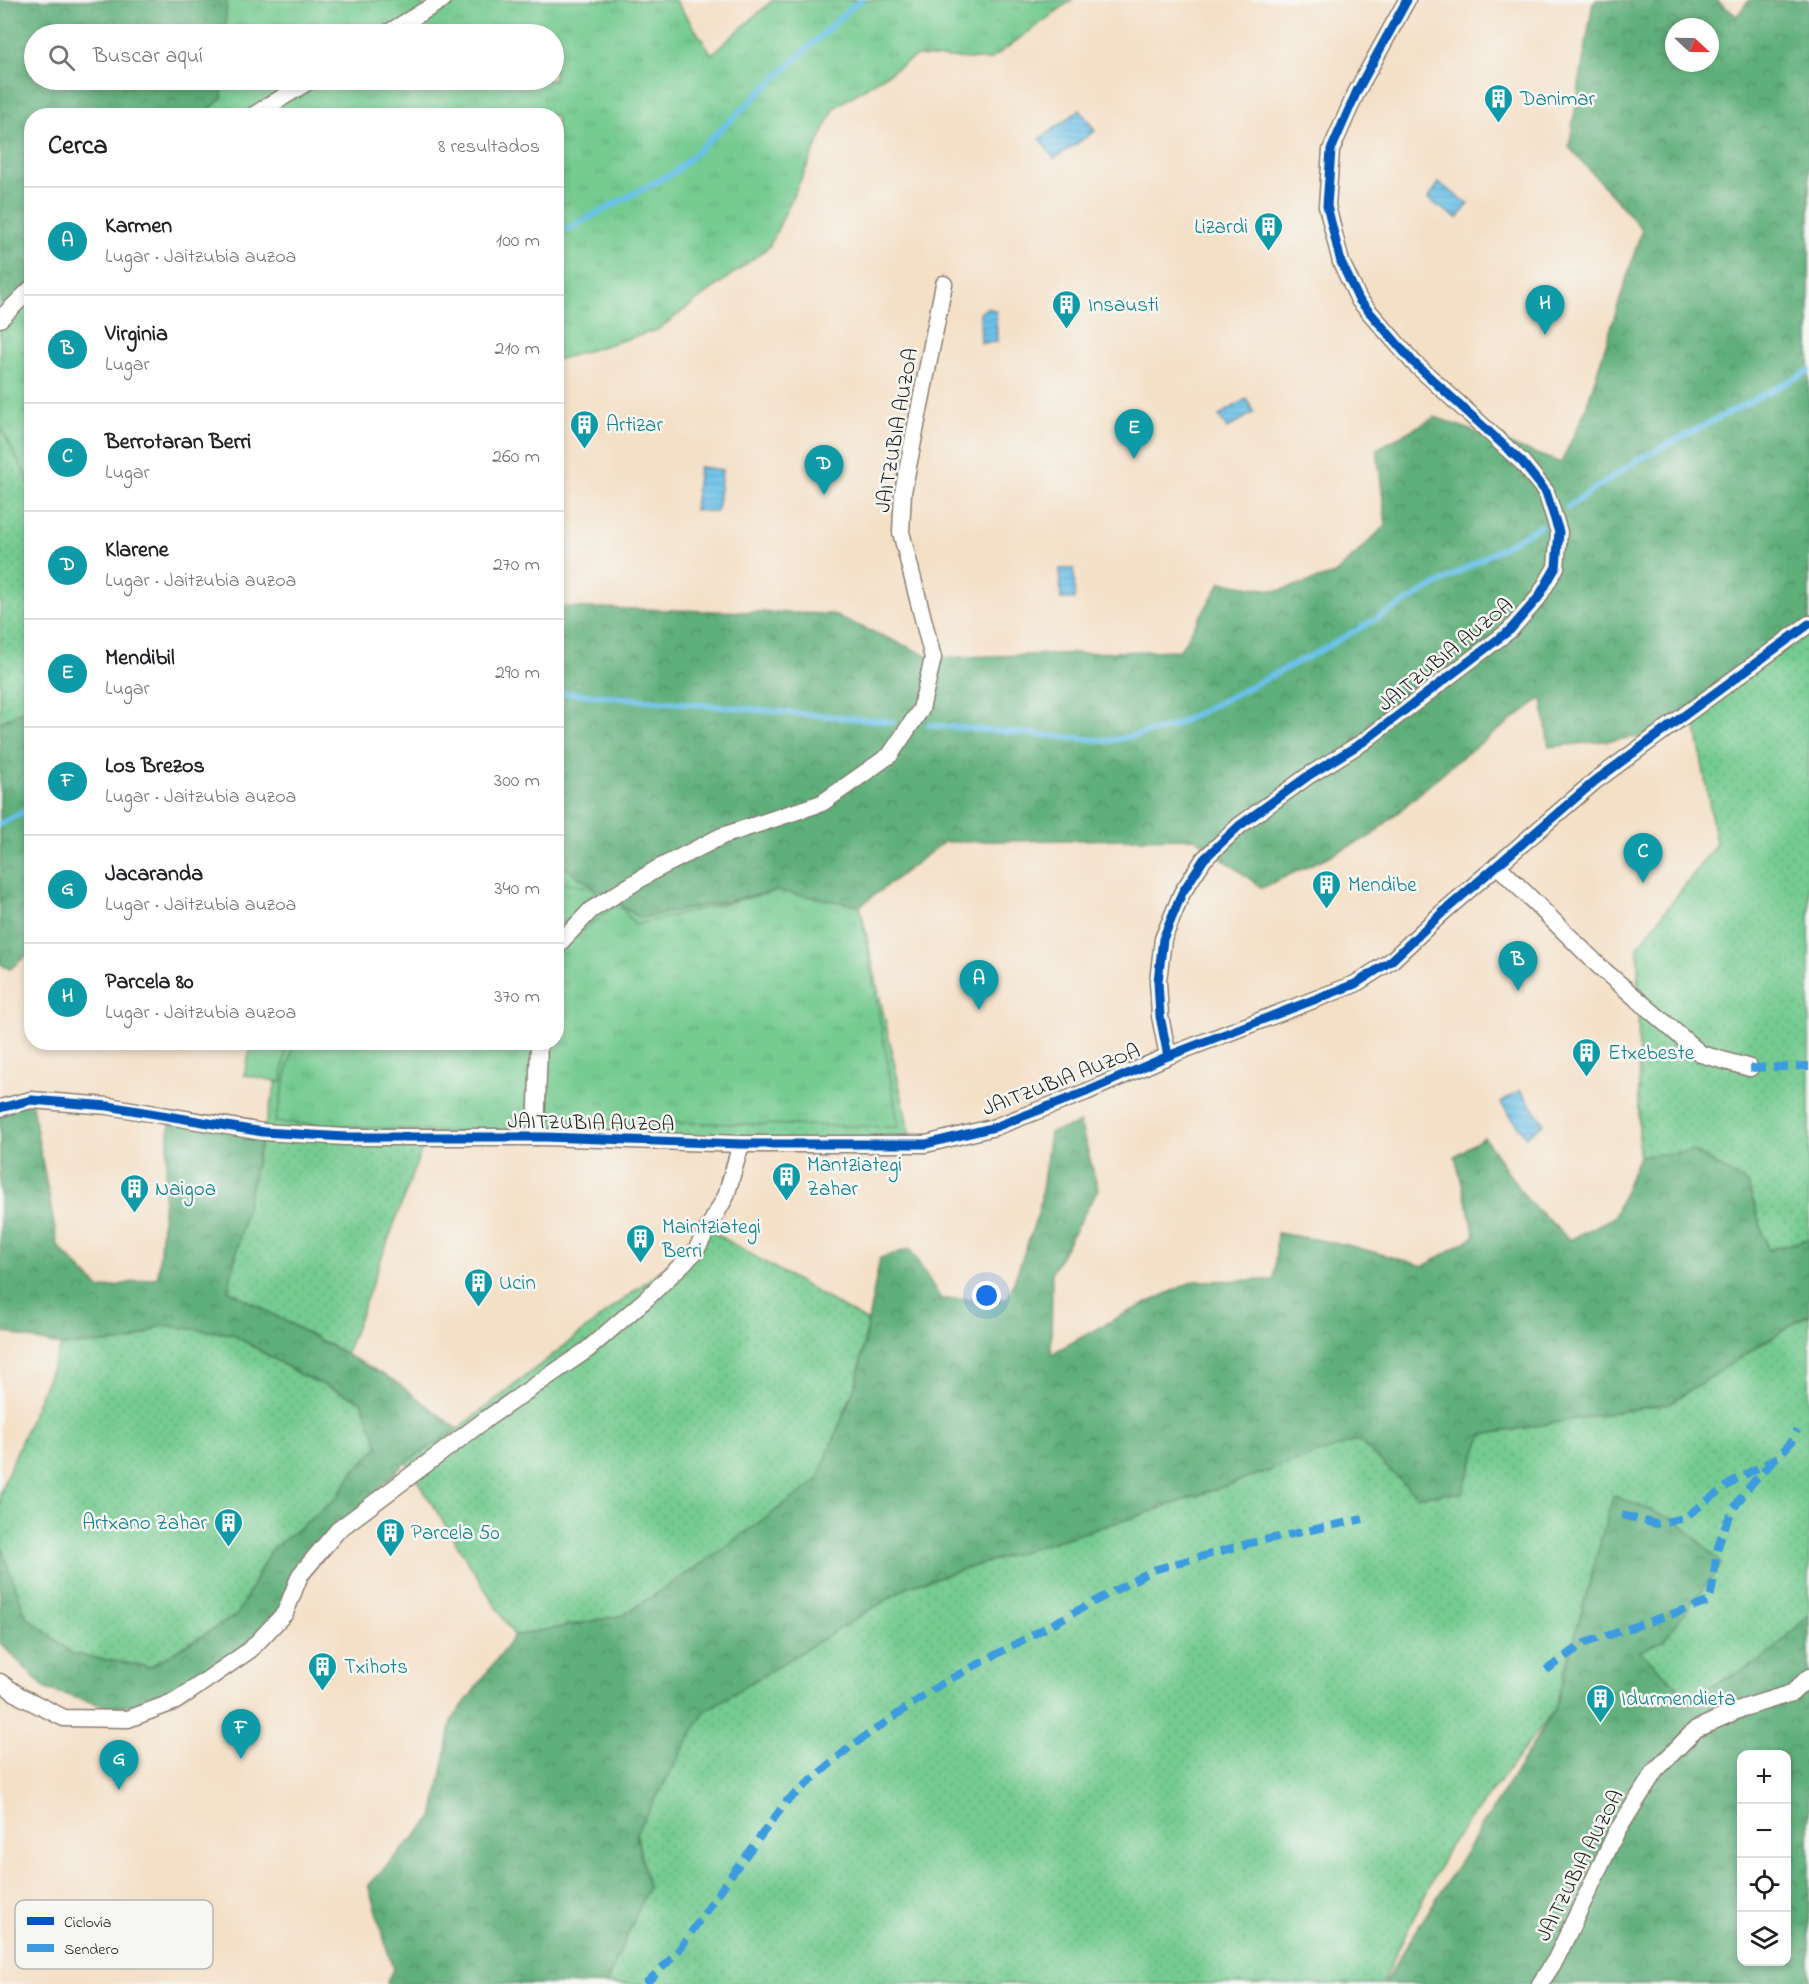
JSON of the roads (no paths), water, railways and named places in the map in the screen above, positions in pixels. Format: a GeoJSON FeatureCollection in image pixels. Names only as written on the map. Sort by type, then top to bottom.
{"type":"FeatureCollection","features":[{"type":"Feature","properties":{"kind":"street"},"geometry":{"type":"LineString","coordinates":[[402,24],[442,0]]}},
{"type":"Feature","properties":{"kind":"street","name":"JAITZUBIA AUZOA"},"geometry":{"type":"LineString","coordinates":[[1168,1056],[1160,1016],[1158,981],[1163,939],[1182,893],[1204,858],[1239,826],[1308,776],[1363,742],[1510,630],[1538,598],[1556,567],[1559,532],[1546,492],[1522,462],[1413,362],[1359,300],[1341,262],[1327,206],[1331,150],[1357,91],[1407,0]]}},
{"type":"Feature","properties":{"kind":"street"},"geometry":{"type":"LineString","coordinates":[[265,108],[295,90]]}},
{"type":"Feature","properties":{"kind":"street","name":"JAITZUBIA AUZOA"},"geometry":{"type":"LineString","coordinates":[[564,939],[591,910],[654,870],[722,836],[822,803],[890,755],[921,709],[933,658],[901,532],[903,492],[944,285]]}},
{"type":"Feature","properties":{"kind":"street"},"geometry":{"type":"LineString","coordinates":[[0,319],[24,296]]}},
{"type":"Feature","properties":{"kind":"street","name":"JAITZUBIA AUZOA"},"geometry":{"type":"LineString","coordinates":[[0,1108],[31,1100],[108,1106],[263,1132],[345,1137],[536,1137],[741,1144],[926,1144],[995,1127],[1086,1092],[1168,1056],[1355,984],[1391,961],[1594,781],[1809,624]]}},
{"type":"Feature","properties":{"kind":"street"},"geometry":{"type":"LineString","coordinates":[[1497,865],[1601,968],[1701,1054],[1750,1068]]}},
{"type":"Feature","properties":{"kind":"street","name":"JAITZUBIA AUZOA"},"geometry":{"type":"LineString","coordinates":[[536,1137],[539,1050]]}},
{"type":"Feature","properties":{"kind":"street"},"geometry":{"type":"LineString","coordinates":[[0,1682],[21,1696],[64,1718],[128,1719],[176,1701],[250,1650],[285,1613],[300,1575],[338,1530],[489,1417],[587,1350],[646,1299],[695,1252],[726,1196],[741,1144]]}},
{"type":"Feature","properties":{"kind":"street","name":"JAITZUBIA AUZOA"},"geometry":{"type":"LineString","coordinates":[[1540,1984],[1556,1959],[1616,1833],[1655,1770],[1696,1729],[1743,1708],[1792,1693],[1809,1677]]}},
{"type":"Feature","properties":{"kind":"water"},"geometry":{"type":"Polygon","coordinates":[[[1080,110],[1095,131],[1054,159],[1040,139],[1080,110]]]}},
{"type":"Feature","properties":{"kind":"water"},"geometry":{"type":"Polygon","coordinates":[[[1439,183],[1468,204],[1458,219],[1428,199],[1439,183]]]}},
{"type":"Feature","properties":{"kind":"water"},"geometry":{"type":"Polygon","coordinates":[[[988,307],[996,312],[997,342],[981,343],[980,313],[988,307]]]}},
{"type":"Feature","properties":{"kind":"water"},"geometry":{"type":"Polygon","coordinates":[[[1246,399],[1254,412],[1227,429],[1219,416],[1246,399]]]}},
{"type":"Feature","properties":{"kind":"water"},"geometry":{"type":"Polygon","coordinates":[[[699,467],[722,470],[717,512],[694,510],[699,467]]]}},
{"type":"Feature","properties":{"kind":"water"},"geometry":{"type":"Polygon","coordinates":[[[1060,569],[1074,569],[1075,599],[1061,599],[1060,569]]]}},
{"type":"Feature","properties":{"kind":"water"},"geometry":{"type":"Polygon","coordinates":[[[1520,1090],[1544,1123],[1526,1137],[1501,1103],[1520,1090]]]}},
{"type":"Feature","properties":{"kind":"waterway"},"geometry":{"type":"LineString","coordinates":[[564,231],[675,172],[862,0]]}},
{"type":"Feature","properties":{"kind":"waterway"},"geometry":{"type":"LineString","coordinates":[[1568,507],[1638,460],[1809,371]]}},
{"type":"Feature","properties":{"kind":"waterway"},"geometry":{"type":"LineString","coordinates":[[929,725],[1109,741],[1169,728],[1318,652],[1540,526]]}},
{"type":"Feature","properties":{"kind":"waterway"},"geometry":{"type":"LineString","coordinates":[[564,693],[893,722]]}},
{"type":"Feature","properties":{"kind":"waterway"},"geometry":{"type":"LineString","coordinates":[[0,824],[24,811]]}},
{"type":"Feature","properties":{"kind":"place","name":"Danimar"},"geometry":{"type":"Point","coordinates":[1499,124]}},
{"type":"Feature","properties":{"kind":"place","name":"Lizardi"},"geometry":{"type":"Point","coordinates":[1269,252]}},
{"type":"Feature","properties":{"kind":"place","name":"Insausti"},"geometry":{"type":"Point","coordinates":[1067,330]}},
{"type":"Feature","properties":{"kind":"place","name":"Parcela 80"},"geometry":{"type":"Point","coordinates":[1545,335]}},
{"type":"Feature","properties":{"kind":"place","name":"Artizar"},"geometry":{"type":"Point","coordinates":[585,450]}},
{"type":"Feature","properties":{"kind":"place","name":"Mendibil"},"geometry":{"type":"Point","coordinates":[1134,459]}},
{"type":"Feature","properties":{"kind":"place","name":"Klarene"},"geometry":{"type":"Point","coordinates":[824,495]}},
{"type":"Feature","properties":{"kind":"place","name":"Berrotaran Berri"},"geometry":{"type":"Point","coordinates":[1643,883]}},
{"type":"Feature","properties":{"kind":"place","name":"Mendibe"},"geometry":{"type":"Point","coordinates":[1327,910]}},
{"type":"Feature","properties":{"kind":"place","name":"Virginia"},"geometry":{"type":"Point","coordinates":[1518,991]}},
{"type":"Feature","properties":{"kind":"place","name":"Karmen"},"geometry":{"type":"Point","coordinates":[979,1010]}},
{"type":"Feature","properties":{"kind":"place","name":"Etxebeste"},"geometry":{"type":"Point","coordinates":[1587,1078]}},
{"type":"Feature","properties":{"kind":"place","name":"Mantziategi Zahar"},"geometry":{"type":"Point","coordinates":[786,1202]}},
{"type":"Feature","properties":{"kind":"place","name":"Naigoa"},"geometry":{"type":"Point","coordinates":[134,1214]}},
{"type":"Feature","properties":{"kind":"place","name":"Maintziategi Berri"},"geometry":{"type":"Point","coordinates":[641,1264]}},
{"type":"Feature","properties":{"kind":"place","name":"Ucin"},"geometry":{"type":"Point","coordinates":[478,1308]}},
{"type":"Feature","properties":{"kind":"place","name":"Artxano Zahar"},"geometry":{"type":"Point","coordinates":[228,1548]}},
{"type":"Feature","properties":{"kind":"place","name":"Parcela 50"},"geometry":{"type":"Point","coordinates":[390,1558]}},
{"type":"Feature","properties":{"kind":"place","name":"Txihots"},"geometry":{"type":"Point","coordinates":[323,1692]}},
{"type":"Feature","properties":{"kind":"place","name":"Idurmendieta"},"geometry":{"type":"Point","coordinates":[1600,1724]}},
{"type":"Feature","properties":{"kind":"place","name":"Los Brezos"},"geometry":{"type":"Point","coordinates":[241,1759]}},
{"type":"Feature","properties":{"kind":"place","name":"Jacaranda"},"geometry":{"type":"Point","coordinates":[119,1790]}}]}
